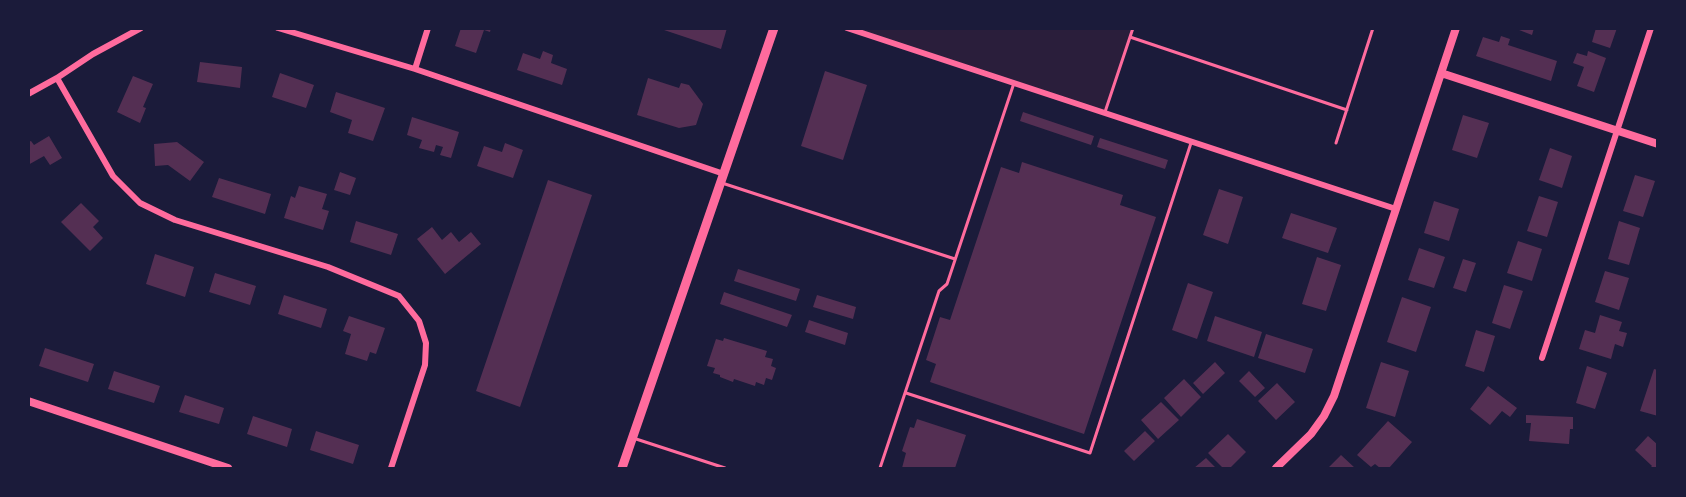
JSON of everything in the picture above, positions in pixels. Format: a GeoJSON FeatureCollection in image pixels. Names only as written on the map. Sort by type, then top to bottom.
{"type":"FeatureCollection","features":[{"type":"Feature","properties":{"kind":"main road"},"geometry":{"type":"LineString","coordinates":[[622,468],[774,28]]}},
{"type":"Feature","properties":{"kind":"street"},"geometry":{"type":"LineString","coordinates":[[28,94],[141,28]]}},
{"type":"Feature","properties":{"kind":"street"},"geometry":{"type":"LineString","coordinates":[[278,28],[415,69],[722,178]]}},
{"type":"Feature","properties":{"kind":"street"},"geometry":{"type":"LineString","coordinates":[[415,69],[428,28]]}},
{"type":"Feature","properties":{"kind":"street"},"geometry":{"type":"LineString","coordinates":[[847,28],[1396,209]]}},
{"type":"Feature","properties":{"kind":"street"},"geometry":{"type":"LineString","coordinates":[[1276,468],[1311,434],[1324,416],[1334,396],[1456,28]]}},
{"type":"Feature","properties":{"kind":"street"},"geometry":{"type":"LineString","coordinates":[[1542,358],[1650,28]]}},
{"type":"Feature","properties":{"kind":"street"},"geometry":{"type":"LineString","coordinates":[[1441,73],[1658,144]]}},
{"type":"Feature","properties":{"kind":"street"},"geometry":{"type":"LineString","coordinates":[[57,78],[113,176],[140,203],[176,220],[328,267],[399,296],[419,321],[426,344],[424,365],[391,468]]}},
{"type":"Feature","properties":{"kind":"street"},"geometry":{"type":"LineString","coordinates":[[28,401],[228,468]]}},
{"type":"Feature","properties":{"kind":"lane"},"geometry":{"type":"LineString","coordinates":[[1105,113],[1133,28]]}},
{"type":"Feature","properties":{"kind":"lane"},"geometry":{"type":"LineString","coordinates":[[1336,144],[1373,28]]}},
{"type":"Feature","properties":{"kind":"lane"},"geometry":{"type":"LineString","coordinates":[[1130,37],[1347,110]]}},
{"type":"Feature","properties":{"kind":"lane"},"geometry":{"type":"LineString","coordinates":[[880,468],[939,291],[947,284],[956,259],[1014,83]]}},
{"type":"Feature","properties":{"kind":"lane"},"geometry":{"type":"LineString","coordinates":[[906,393],[1090,453],[1192,142]]}},
{"type":"Feature","properties":{"kind":"lane"},"geometry":{"type":"LineString","coordinates":[[722,178],[956,259]]}},
{"type":"Feature","properties":{"kind":"lane"},"geometry":{"type":"LineString","coordinates":[[632,438],[725,468]]}},
{"type":"Feature","properties":{"kind":"shaded area"},"geometry":{"type":"Polygon","coordinates":[[[847,29],[1133,29],[1105,113],[847,29]]]}},
{"type":"Feature","properties":{"kind":"building"},"geometry":{"type":"Polygon","coordinates":[[[461,28],[491,28],[490,32],[484,30],[476,53],[455,46],[461,28]]]}},
{"type":"Feature","properties":{"kind":"building"},"geometry":{"type":"Polygon","coordinates":[[[658,28],[727,28],[721,49],[658,28]]]}},
{"type":"Feature","properties":{"kind":"building"},"geometry":{"type":"Polygon","coordinates":[[[1514,28],[1534,28],[1532,35],[1514,28]]]}},
{"type":"Feature","properties":{"kind":"building"},"geometry":{"type":"Polygon","coordinates":[[[1596,28],[1617,28],[1610,48],[1592,42],[1596,28]]]}},
{"type":"Feature","properties":{"kind":"building"},"geometry":{"type":"Polygon","coordinates":[[[1501,36],[1510,39],[1508,45],[1557,61],[1551,81],[1476,56],[1483,37],[1499,42],[1501,36]]]}},
{"type":"Feature","properties":{"kind":"building"},"geometry":{"type":"Polygon","coordinates":[[[543,51],[553,55],[551,63],[567,69],[562,85],[517,70],[523,53],[540,59],[543,51]]]}},
{"type":"Feature","properties":{"kind":"building"},"geometry":{"type":"Polygon","coordinates":[[[1588,51],[1606,58],[1594,92],[1577,86],[1584,67],[1573,63],[1577,53],[1587,56],[1588,51]]]}},
{"type":"Feature","properties":{"kind":"building"},"geometry":{"type":"Polygon","coordinates":[[[200,62],[242,67],[240,88],[197,82],[200,62]]]}},
{"type":"Feature","properties":{"kind":"building"},"geometry":{"type":"Polygon","coordinates":[[[825,71],[867,85],[843,160],[801,146],[825,71]]]}},
{"type":"Feature","properties":{"kind":"building"},"geometry":{"type":"Polygon","coordinates":[[[280,73],[314,85],[306,108],[272,97],[280,73]]]}},
{"type":"Feature","properties":{"kind":"building"},"geometry":{"type":"Polygon","coordinates":[[[133,76],[153,84],[143,107],[146,108],[140,123],[117,112],[133,76]]]}},
{"type":"Feature","properties":{"kind":"building"},"geometry":{"type":"Polygon","coordinates":[[[648,78],[679,88],[681,83],[689,85],[703,104],[696,125],[679,128],[637,115],[648,78]]]}},
{"type":"Feature","properties":{"kind":"building"},"geometry":{"type":"Polygon","coordinates":[[[336,92],[385,108],[373,141],[348,133],[352,120],[330,112],[336,92]]]}},
{"type":"Feature","properties":{"kind":"building"},"geometry":{"type":"Polygon","coordinates":[[[1023,112],[1094,136],[1091,145],[1020,121],[1023,112]]]}},
{"type":"Feature","properties":{"kind":"building"},"geometry":{"type":"Polygon","coordinates":[[[1463,115],[1489,123],[1477,158],[1452,150],[1463,115]]]}},
{"type":"Feature","properties":{"kind":"building"},"geometry":{"type":"Polygon","coordinates":[[[412,117],[459,132],[451,158],[440,155],[443,147],[436,145],[434,152],[419,148],[422,140],[407,135],[412,117]]]}},
{"type":"Feature","properties":{"kind":"building"},"geometry":{"type":"Polygon","coordinates":[[[49,136],[62,158],[50,165],[44,156],[28,165],[28,142],[31,141],[34,145],[49,136]]]}},
{"type":"Feature","properties":{"kind":"building"},"geometry":{"type":"Polygon","coordinates":[[[1100,138],[1168,160],[1165,169],[1097,147],[1100,138]]]}},
{"type":"Feature","properties":{"kind":"building"},"geometry":{"type":"Polygon","coordinates":[[[177,142],[204,162],[190,181],[168,165],[155,166],[154,144],[177,142]]]}},
{"type":"Feature","properties":{"kind":"building"},"geometry":{"type":"Polygon","coordinates":[[[505,143],[523,150],[513,178],[477,166],[484,146],[502,152],[505,143]]]}},
{"type":"Feature","properties":{"kind":"building"},"geometry":{"type":"Polygon","coordinates":[[[1550,148],[1572,156],[1562,188],[1539,180],[1550,148]]]}},
{"type":"Feature","properties":{"kind":"building"},"geometry":{"type":"Polygon","coordinates":[[[1022,162],[1123,195],[1120,205],[1156,217],[1084,434],[930,382],[936,364],[926,360],[940,317],[950,320],[1001,167],[1019,173],[1022,162]]]}},
{"type":"Feature","properties":{"kind":"building"},"geometry":{"type":"Polygon","coordinates":[[[340,172],[356,178],[350,195],[334,190],[340,172]]]}},
{"type":"Feature","properties":{"kind":"building"},"geometry":{"type":"Polygon","coordinates":[[[1635,175],[1655,181],[1643,217],[1623,211],[1635,175]]]}},
{"type":"Feature","properties":{"kind":"building"},"geometry":{"type":"Polygon","coordinates":[[[219,178],[271,194],[265,214],[212,197],[219,178]]]}},
{"type":"Feature","properties":{"kind":"building"},"geometry":{"type":"Polygon","coordinates":[[[548,180],[592,195],[520,407],[476,391],[548,180]]]}},
{"type":"Feature","properties":{"kind":"building"},"geometry":{"type":"Polygon","coordinates":[[[299,186],[327,194],[322,209],[329,211],[323,230],[284,218],[291,196],[295,198],[299,186]]]}},
{"type":"Feature","properties":{"kind":"building"},"geometry":{"type":"Polygon","coordinates":[[[1219,189],[1243,197],[1228,244],[1203,235],[1219,189]]]}},
{"type":"Feature","properties":{"kind":"building"},"geometry":{"type":"Polygon","coordinates":[[[1539,196],[1558,202],[1547,237],[1527,231],[1539,196]]]}},
{"type":"Feature","properties":{"kind":"building"},"geometry":{"type":"Polygon","coordinates":[[[1434,201],[1459,209],[1449,241],[1424,233],[1434,201]]]}},
{"type":"Feature","properties":{"kind":"building"},"geometry":{"type":"Polygon","coordinates":[[[81,203],[99,221],[93,227],[103,238],[90,251],[61,222],[81,203]]]}},
{"type":"Feature","properties":{"kind":"building"},"geometry":{"type":"Polygon","coordinates":[[[1291,213],[1337,228],[1328,253],[1282,238],[1291,213]]]}},
{"type":"Feature","properties":{"kind":"building"},"geometry":{"type":"Polygon","coordinates":[[[356,221],[398,234],[391,255],[350,242],[356,221]]]}},
{"type":"Feature","properties":{"kind":"building"},"geometry":{"type":"Polygon","coordinates":[[[1619,221],[1640,228],[1629,265],[1608,259],[1619,221]]]}},
{"type":"Feature","properties":{"kind":"building"},"geometry":{"type":"Polygon","coordinates":[[[432,227],[442,240],[451,232],[459,242],[471,232],[481,244],[445,274],[417,239],[432,227]]]}},
{"type":"Feature","properties":{"kind":"building"},"geometry":{"type":"Polygon","coordinates":[[[1518,241],[1542,249],[1532,281],[1507,273],[1518,241]]]}},
{"type":"Feature","properties":{"kind":"building"},"geometry":{"type":"Polygon","coordinates":[[[1419,248],[1445,257],[1434,288],[1408,280],[1419,248]]]}},
{"type":"Feature","properties":{"kind":"building"},"geometry":{"type":"Polygon","coordinates":[[[155,254],[194,267],[185,297],[146,284],[155,254]]]}},
{"type":"Feature","properties":{"kind":"building"},"geometry":{"type":"Polygon","coordinates":[[[1317,257],[1341,265],[1326,311],[1302,304],[1317,257]]]}},
{"type":"Feature","properties":{"kind":"building"},"geometry":{"type":"Polygon","coordinates":[[[1463,259],[1476,263],[1466,292],[1453,288],[1463,259]]]}},
{"type":"Feature","properties":{"kind":"building"},"geometry":{"type":"Polygon","coordinates":[[[738,269],[800,289],[796,301],[734,281],[738,269]]]}},
{"type":"Feature","properties":{"kind":"building"},"geometry":{"type":"Polygon","coordinates":[[[1605,271],[1629,278],[1619,310],[1595,302],[1605,271]]]}},
{"type":"Feature","properties":{"kind":"building"},"geometry":{"type":"Polygon","coordinates":[[[215,273],[256,286],[250,305],[209,292],[215,273]]]}},
{"type":"Feature","properties":{"kind":"building"},"geometry":{"type":"Polygon","coordinates":[[[1188,283],[1213,292],[1197,339],[1172,330],[1188,283]]]}},
{"type":"Feature","properties":{"kind":"building"},"geometry":{"type":"Polygon","coordinates":[[[1504,285],[1523,291],[1510,329],[1492,323],[1504,285]]]}},
{"type":"Feature","properties":{"kind":"building"},"geometry":{"type":"Polygon","coordinates":[[[724,292],[792,315],[787,327],[720,304],[724,292]]]}},
{"type":"Feature","properties":{"kind":"building"},"geometry":{"type":"Polygon","coordinates":[[[284,295],[327,309],[321,328],[278,314],[284,295]]]}},
{"type":"Feature","properties":{"kind":"building"},"geometry":{"type":"Polygon","coordinates":[[[817,295],[856,307],[853,319],[813,307],[817,295]]]}},
{"type":"Feature","properties":{"kind":"building"},"geometry":{"type":"Polygon","coordinates":[[[1402,297],[1431,307],[1416,352],[1387,342],[1402,297]]]}},
{"type":"Feature","properties":{"kind":"building"},"geometry":{"type":"Polygon","coordinates":[[[1600,315],[1622,322],[1619,331],[1627,333],[1623,347],[1615,344],[1611,359],[1579,349],[1585,330],[1595,333],[1600,315]]]}},
{"type":"Feature","properties":{"kind":"building"},"geometry":{"type":"Polygon","coordinates":[[[349,316],[385,328],[376,354],[370,352],[367,361],[345,354],[351,334],[343,331],[349,316]]]}},
{"type":"Feature","properties":{"kind":"building"},"geometry":{"type":"Polygon","coordinates":[[[1215,316],[1262,332],[1254,357],[1207,341],[1215,316]]]}},
{"type":"Feature","properties":{"kind":"building"},"geometry":{"type":"Polygon","coordinates":[[[809,320],[848,333],[845,345],[805,332],[809,320]]]}},
{"type":"Feature","properties":{"kind":"building"},"geometry":{"type":"Polygon","coordinates":[[[1476,330],[1495,336],[1484,372],[1465,366],[1476,330]]]}},
{"type":"Feature","properties":{"kind":"building"},"geometry":{"type":"Polygon","coordinates":[[[1266,334],[1313,349],[1305,373],[1258,358],[1266,334]]]}},
{"type":"Feature","properties":{"kind":"building"},"geometry":{"type":"Polygon","coordinates":[[[724,338],[767,351],[765,357],[773,359],[771,366],[776,368],[772,380],[766,378],[764,385],[756,382],[755,386],[734,379],[733,382],[713,373],[715,368],[707,366],[716,339],[723,341],[724,338]]]}},
{"type":"Feature","properties":{"kind":"building"},"geometry":{"type":"Polygon","coordinates":[[[45,348],[94,364],[88,382],[39,366],[45,348]]]}},
{"type":"Feature","properties":{"kind":"building"},"geometry":{"type":"Polygon","coordinates":[[[1215,362],[1225,373],[1203,394],[1193,383],[1215,362]]]}},
{"type":"Feature","properties":{"kind":"building"},"geometry":{"type":"Polygon","coordinates":[[[1381,362],[1409,371],[1395,417],[1366,408],[1381,362]]]}},
{"type":"Feature","properties":{"kind":"building"},"geometry":{"type":"Polygon","coordinates":[[[1587,366],[1607,373],[1595,409],[1576,403],[1587,366]]]}},
{"type":"Feature","properties":{"kind":"building"},"geometry":{"type":"Polygon","coordinates":[[[1654,369],[1658,370],[1658,416],[1640,411],[1654,369]]]}},
{"type":"Feature","properties":{"kind":"building"},"geometry":{"type":"Polygon","coordinates":[[[114,371],[160,386],[154,403],[108,389],[114,371]]]}},
{"type":"Feature","properties":{"kind":"building"},"geometry":{"type":"Polygon","coordinates":[[[1249,371],[1265,388],[1255,397],[1239,381],[1249,371]]]}},
{"type":"Feature","properties":{"kind":"building"},"geometry":{"type":"Polygon","coordinates":[[[1184,379],[1201,397],[1181,417],[1164,398],[1184,379]]]}},
{"type":"Feature","properties":{"kind":"building"},"geometry":{"type":"Polygon","coordinates":[[[1277,383],[1295,402],[1276,420],[1258,401],[1277,383]]]}},
{"type":"Feature","properties":{"kind":"building"},"geometry":{"type":"Polygon","coordinates":[[[1488,386],[1517,408],[1510,417],[1502,411],[1490,425],[1470,409],[1488,386]]]}},
{"type":"Feature","properties":{"kind":"building"},"geometry":{"type":"Polygon","coordinates":[[[185,395],[224,408],[219,424],[179,412],[185,395]]]}},
{"type":"Feature","properties":{"kind":"building"},"geometry":{"type":"Polygon","coordinates":[[[1161,402],[1179,420],[1158,439],[1141,420],[1161,402]]]}},
{"type":"Feature","properties":{"kind":"building"},"geometry":{"type":"Polygon","coordinates":[[[1526,415],[1573,417],[1569,444],[1529,441],[1531,423],[1526,423],[1526,415]]]}},
{"type":"Feature","properties":{"kind":"building"},"geometry":{"type":"Polygon","coordinates":[[[253,416],[292,429],[287,447],[247,434],[253,416]]]}},
{"type":"Feature","properties":{"kind":"building"},"geometry":{"type":"Polygon","coordinates":[[[917,419],[966,435],[955,468],[902,468],[906,453],[902,451],[910,427],[914,428],[917,419]]]}},
{"type":"Feature","properties":{"kind":"building"},"geometry":{"type":"Polygon","coordinates":[[[1388,421],[1412,442],[1389,468],[1380,468],[1375,464],[1371,467],[1357,455],[1388,421]]]}},
{"type":"Feature","properties":{"kind":"building"},"geometry":{"type":"Polygon","coordinates":[[[316,431],[359,445],[353,464],[310,450],[316,431]]]}},
{"type":"Feature","properties":{"kind":"building"},"geometry":{"type":"Polygon","coordinates":[[[1145,431],[1155,441],[1134,461],[1124,451],[1145,431]]]}},
{"type":"Feature","properties":{"kind":"building"},"geometry":{"type":"Polygon","coordinates":[[[1228,434],[1246,452],[1230,468],[1223,468],[1208,453],[1228,434]]]}},
{"type":"Feature","properties":{"kind":"building"},"geometry":{"type":"Polygon","coordinates":[[[1648,436],[1658,445],[1658,468],[1650,468],[1652,466],[1635,450],[1648,436]]]}},
{"type":"Feature","properties":{"kind":"building"},"geometry":{"type":"Polygon","coordinates":[[[1341,455],[1355,468],[1328,468],[1341,455]]]}},
{"type":"Feature","properties":{"kind":"building"},"geometry":{"type":"Polygon","coordinates":[[[1206,458],[1216,468],[1194,468],[1206,458]]]}}]}
